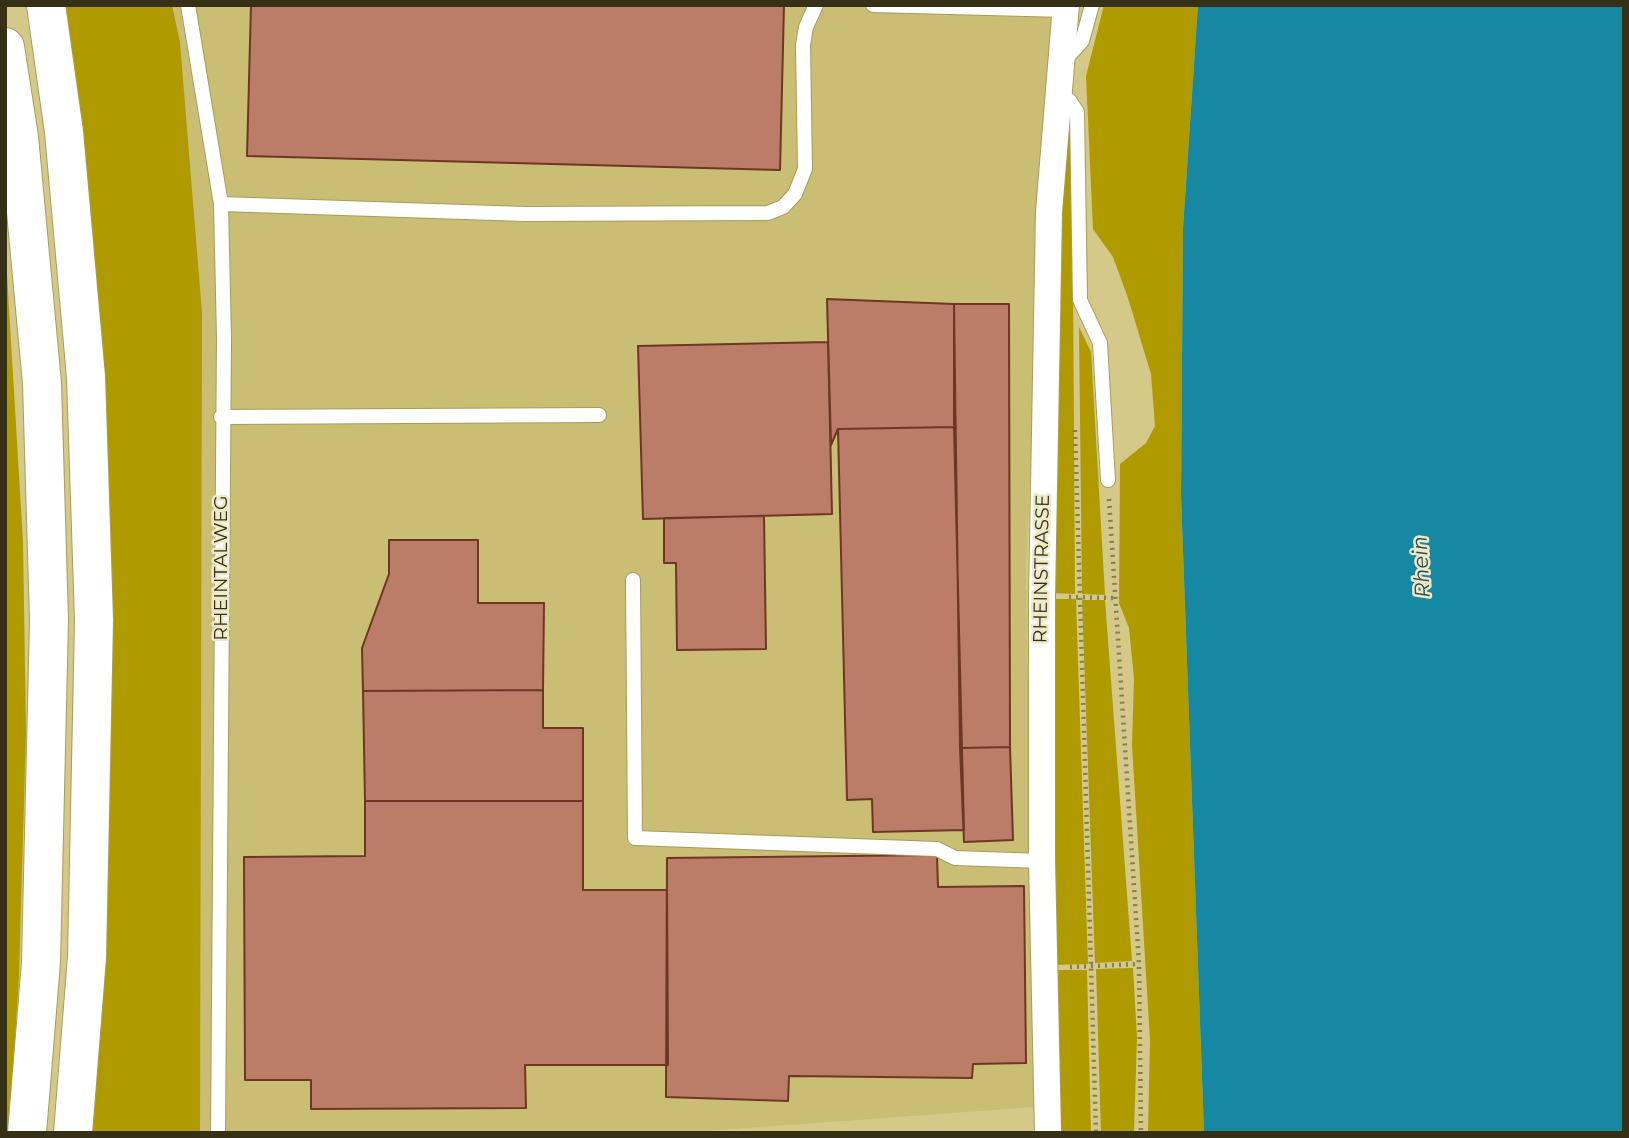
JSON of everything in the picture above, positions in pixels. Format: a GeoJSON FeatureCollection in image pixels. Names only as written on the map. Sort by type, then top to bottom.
{"type":"FeatureCollection","features":[{"type":"Feature","properties":{"kind":"highway"},"geometry":{"type":"LineString","coordinates":[[46,5],[64,132],[86,377],[94,620],[87,957],[72,1133]]}},
{"type":"Feature","properties":{"kind":"highway"},"geometry":{"type":"LineString","coordinates":[[5,47],[19,137],[42,383],[49,620],[41,962],[27,1133]]}},
{"type":"Feature","properties":{"kind":"street","name":"RHEINSTRASSE"},"geometry":{"type":"LineString","coordinates":[[1048,1133],[1042,861],[1041,623],[1047,280],[1057,97],[1066,8]]}},
{"type":"Feature","properties":{"kind":"lane","name":"RHEINTALWEG"},"geometry":{"type":"LineString","coordinates":[[188,5],[221,204],[224,338],[221,417],[218,1133]]}},
{"type":"Feature","properties":{"kind":"lane"},"geometry":{"type":"LineString","coordinates":[[221,204],[525,214],[768,213],[783,206],[795,194],[805,169],[803,45],[806,27],[816,5]]}},
{"type":"Feature","properties":{"kind":"lane"},"geometry":{"type":"LineString","coordinates":[[873,5],[1066,8]]}},
{"type":"Feature","properties":{"kind":"lane"},"geometry":{"type":"LineString","coordinates":[[1060,57],[1070,54],[1082,41],[1093,5]]}},
{"type":"Feature","properties":{"kind":"lane"},"geometry":{"type":"LineString","coordinates":[[1057,97],[1069,100],[1077,112],[1080,300],[1100,343],[1108,480]]}},
{"type":"Feature","properties":{"kind":"lane"},"geometry":{"type":"LineString","coordinates":[[221,417],[599,415]]}},
{"type":"Feature","properties":{"kind":"lane"},"geometry":{"type":"LineString","coordinates":[[633,580],[635,838],[937,849],[955,858],[1042,861]]}},
{"type":"Feature","properties":{"kind":"path"},"geometry":{"type":"LineString","coordinates":[[1075,418],[1078,596],[1096,1133]]}},
{"type":"Feature","properties":{"kind":"path"},"geometry":{"type":"LineString","coordinates":[[1108,480],[1113,598],[1139,964],[1141,1133]]}},
{"type":"Feature","properties":{"kind":"path"},"geometry":{"type":"LineString","coordinates":[[1070,597],[1113,598]]}},
{"type":"Feature","properties":{"kind":"path"},"geometry":{"type":"LineString","coordinates":[[1081,967],[1139,964]]}},
{"type":"Feature","properties":{"kind":"shaded area"},"geometry":{"type":"Polygon","coordinates":[[[62,5],[172,5],[180,42],[202,312],[200,1133],[88,1133],[62,5]]]}},
{"type":"Feature","properties":{"kind":"shaded area"},"geometry":{"type":"Polygon","coordinates":[[[172,5],[1054,5],[1047,70],[1026,570],[1035,1107],[678,1133],[200,1133],[202,312],[180,42],[172,5]]]}},
{"type":"Feature","properties":{"kind":"shaded area"},"geometry":{"type":"Polygon","coordinates":[[[1104,5],[1198,5],[1183,228],[1181,496],[1204,1133],[1148,1133],[1150,1040],[1132,745],[1134,678],[1129,628],[1119,603],[1120,464],[1146,443],[1155,426],[1151,374],[1128,298],[1113,257],[1093,229],[1086,76],[1104,5]]]}},
{"type":"Feature","properties":{"kind":"shaded area"},"geometry":{"type":"Polygon","coordinates":[[[1064,126],[1072,127],[1075,594],[1051,593],[1064,126]]]}},
{"type":"Feature","properties":{"kind":"shaded area"},"geometry":{"type":"Polygon","coordinates":[[[5,241],[23,542],[26,734],[19,976],[9,1133],[5,1133],[5,241]]]}},
{"type":"Feature","properties":{"kind":"shaded area"},"geometry":{"type":"Polygon","coordinates":[[[1079,327],[1091,352],[1105,595],[1082,594],[1079,327]]]}},
{"type":"Feature","properties":{"kind":"shaded area"},"geometry":{"type":"Polygon","coordinates":[[[1051,599],[1076,599],[1088,964],[1056,965],[1051,599]]]}},
{"type":"Feature","properties":{"kind":"shaded area"},"geometry":{"type":"Polygon","coordinates":[[[1082,600],[1105,600],[1132,961],[1095,963],[1082,600]]]}},
{"type":"Feature","properties":{"kind":"shaded area"},"geometry":{"type":"Polygon","coordinates":[[[1133,968],[1137,1037],[1134,1133],[1101,1133],[1096,969],[1133,968]]]}},
{"type":"Feature","properties":{"kind":"shaded area"},"geometry":{"type":"Polygon","coordinates":[[[1056,970],[1087,970],[1091,1133],[1060,1133],[1056,970]]]}},
{"type":"Feature","properties":{"kind":"water","name":"Rhein"},"geometry":{"type":"Polygon","coordinates":[[[1198,5],[1624,5],[1624,1133],[1204,1133],[1181,496],[1183,228],[1198,5]]]}},
{"type":"Feature","properties":{"kind":"building"},"geometry":{"type":"Polygon","coordinates":[[[251,5],[784,5],[780,170],[247,156],[251,5]]]}},
{"type":"Feature","properties":{"kind":"building"},"geometry":{"type":"Polygon","coordinates":[[[827,299],[954,304],[954,427],[838,429],[831,445],[827,299]]]}},
{"type":"Feature","properties":{"kind":"building"},"geometry":{"type":"Polygon","coordinates":[[[954,304],[1009,304],[1010,747],[960,748],[954,304]]]}},
{"type":"Feature","properties":{"kind":"building"},"geometry":{"type":"Polygon","coordinates":[[[828,342],[832,514],[643,519],[638,346],[828,342]]]}},
{"type":"Feature","properties":{"kind":"building"},"geometry":{"type":"Polygon","coordinates":[[[954,427],[964,830],[873,832],[872,799],[847,800],[838,429],[954,427]]]}},
{"type":"Feature","properties":{"kind":"building"},"geometry":{"type":"Polygon","coordinates":[[[764,516],[766,649],[677,650],[676,563],[664,563],[664,518],[764,516]]]}},
{"type":"Feature","properties":{"kind":"building"},"geometry":{"type":"Polygon","coordinates":[[[389,540],[478,540],[478,603],[544,603],[543,690],[363,691],[362,648],[389,574],[389,540]]]}},
{"type":"Feature","properties":{"kind":"building"},"geometry":{"type":"Polygon","coordinates":[[[543,690],[543,728],[583,728],[583,801],[365,801],[363,691],[543,690]]]}},
{"type":"Feature","properties":{"kind":"building"},"geometry":{"type":"Polygon","coordinates":[[[1010,747],[1013,840],[964,842],[960,748],[1010,747]]]}},
{"type":"Feature","properties":{"kind":"building"},"geometry":{"type":"Polygon","coordinates":[[[365,801],[583,801],[583,890],[667,890],[668,1065],[525,1065],[526,1108],[311,1109],[311,1080],[245,1080],[244,857],[365,856],[365,801]]]}},
{"type":"Feature","properties":{"kind":"building"},"geometry":{"type":"Polygon","coordinates":[[[937,855],[938,887],[1024,886],[1026,1063],[973,1064],[972,1078],[789,1076],[788,1101],[666,1097],[667,858],[937,855]]]}}]}
